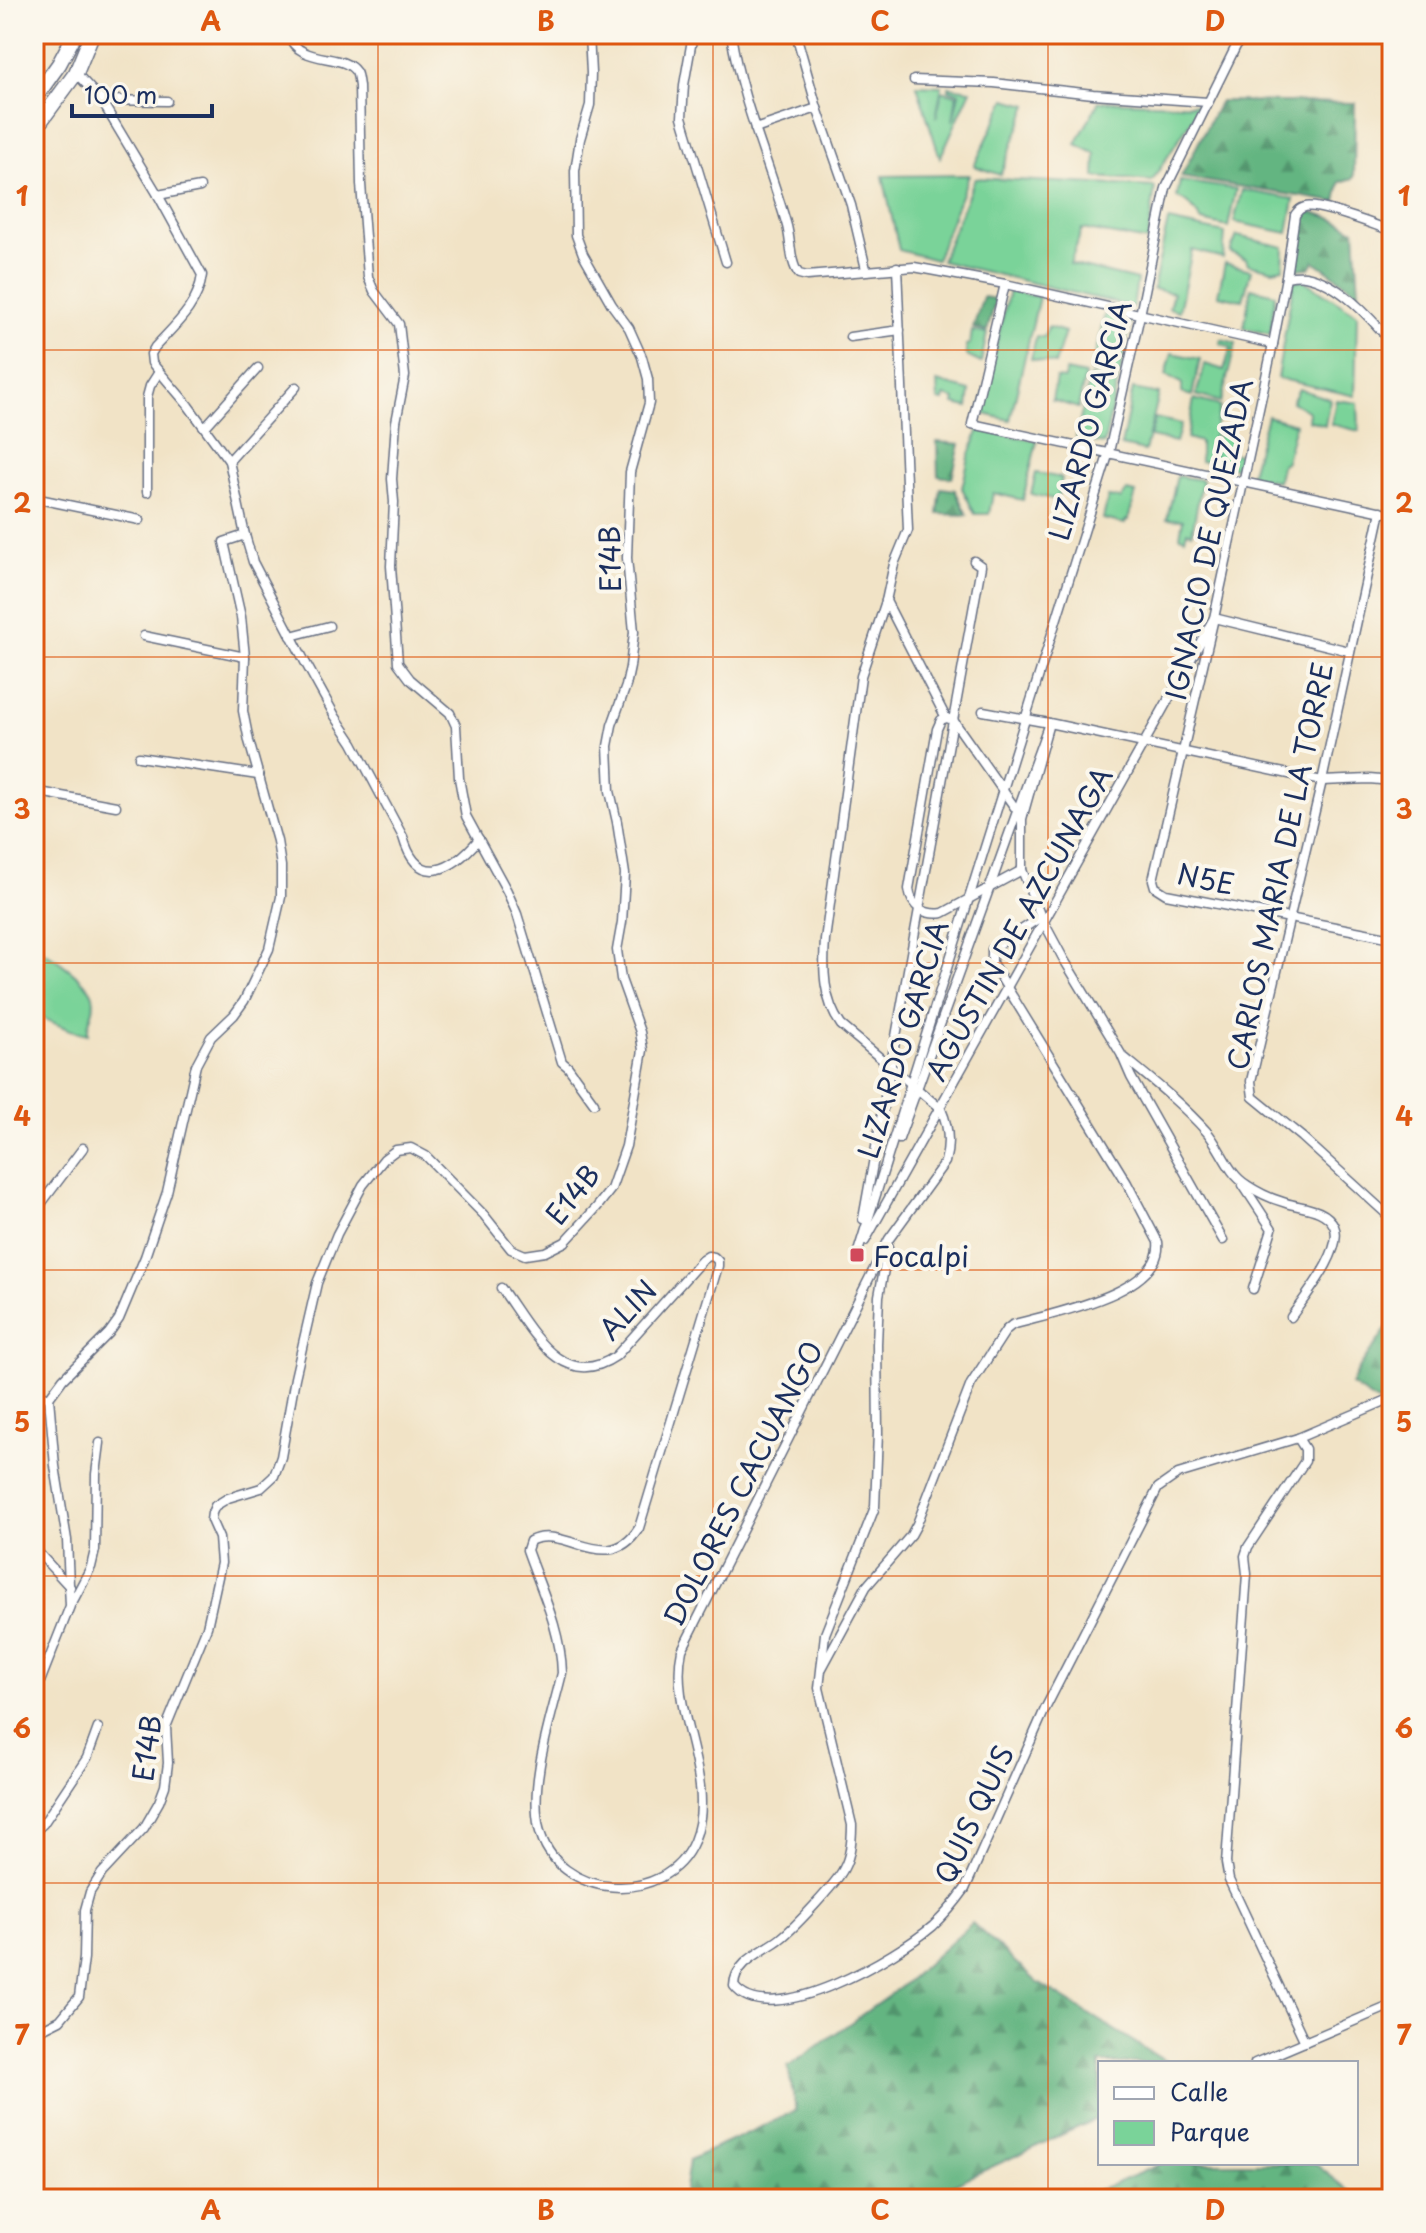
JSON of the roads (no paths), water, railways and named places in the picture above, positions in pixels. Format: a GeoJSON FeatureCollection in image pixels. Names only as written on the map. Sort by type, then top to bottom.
{"type":"FeatureCollection","features":[{"type":"Feature","properties":{"kind":"highway"},"geometry":{"type":"LineString","coordinates":[[34,99],[59,64],[75,34]]}},
{"type":"Feature","properties":{"kind":"highway"},"geometry":{"type":"LineString","coordinates":[[34,130],[76,73],[92,34]]}},
{"type":"Feature","properties":{"kind":"street"},"geometry":{"type":"LineString","coordinates":[[288,34],[296,47],[306,54],[346,65],[356,72],[359,86],[361,184],[368,277],[374,291],[399,324],[405,376],[396,422],[392,479],[391,566],[398,663],[410,679],[450,713],[456,726],[466,816],[517,914],[562,1062],[594,1103]]}},
{"type":"Feature","properties":{"kind":"street","name":"E14B"},"geometry":{"type":"LineString","coordinates":[[34,2033],[60,2020],[79,1997],[85,1910],[90,1892],[102,1873],[144,1828],[159,1802],[168,1763],[166,1727],[207,1627],[221,1563],[219,1538],[211,1520],[212,1513],[215,1506],[228,1498],[261,1488],[274,1476],[281,1457],[317,1283],[347,1212],[363,1185],[384,1159],[396,1150],[411,1148],[426,1156],[484,1215],[511,1249],[525,1255],[545,1252],[565,1242],[611,1189],[626,1146],[643,1050],[640,1032],[621,979],[617,950],[625,874],[610,791],[608,746],[630,667],[634,632],[627,558],[630,472],[649,403],[648,379],[642,357],[629,328],[583,254],[576,235],[575,171],[590,105],[589,34]]}},
{"type":"Feature","properties":{"kind":"street"},"geometry":{"type":"LineString","coordinates":[[693,34],[682,117],[726,262]]}},
{"type":"Feature","properties":{"kind":"street"},"geometry":{"type":"LineString","coordinates":[[731,34],[737,70],[787,226],[795,270],[799,274],[807,276],[914,267],[1005,284],[1273,344]]}},
{"type":"Feature","properties":{"kind":"street"},"geometry":{"type":"LineString","coordinates":[[796,34],[817,108],[851,205],[866,269]]}},
{"type":"Feature","properties":{"kind":"street","name":"LIZARDO GARCIA"},"geometry":{"type":"LineString","coordinates":[[857,1255],[914,1086],[969,899],[1109,452],[1166,188],[1242,34]]}},
{"type":"Feature","properties":{"kind":"street"},"geometry":{"type":"LineString","coordinates":[[76,73],[101,100],[202,275],[192,306],[155,347],[151,354],[152,363],[229,461],[253,562],[291,636],[353,743],[403,837],[407,852],[419,865],[431,871],[446,868],[465,856],[479,839]]}},
{"type":"Feature","properties":{"kind":"street"},"geometry":{"type":"LineString","coordinates":[[914,80],[994,83],[1208,102]]}},
{"type":"Feature","properties":{"kind":"street"},"geometry":{"type":"LineString","coordinates":[[101,100],[167,101]]}},
{"type":"Feature","properties":{"kind":"street"},"geometry":{"type":"LineString","coordinates":[[755,129],[817,108]]}},
{"type":"Feature","properties":{"kind":"street"},"geometry":{"type":"LineString","coordinates":[[158,195],[200,187]]}},
{"type":"Feature","properties":{"kind":"street","name":"IGNACIO DE QUEZADA"},"geometry":{"type":"LineString","coordinates":[[1155,887],[1153,880],[1273,344],[1295,215],[1300,208],[1309,206],[1392,231]]}},
{"type":"Feature","properties":{"kind":"street"},"geometry":{"type":"LineString","coordinates":[[897,267],[908,530],[894,564],[886,601],[861,676],[824,958],[824,983],[841,1025],[939,1108]]}},
{"type":"Feature","properties":{"kind":"street"},"geometry":{"type":"LineString","coordinates":[[1286,277],[1303,276],[1318,280],[1365,312],[1392,343]]}},
{"type":"Feature","properties":{"kind":"street"},"geometry":{"type":"LineString","coordinates":[[1005,284],[972,424],[1392,514]]}},
{"type":"Feature","properties":{"kind":"street"},"geometry":{"type":"LineString","coordinates":[[850,337],[900,330]]}},
{"type":"Feature","properties":{"kind":"street"},"geometry":{"type":"LineString","coordinates":[[205,427],[258,368]]}},
{"type":"Feature","properties":{"kind":"street"},"geometry":{"type":"LineString","coordinates":[[147,492],[147,397],[159,372]]}},
{"type":"Feature","properties":{"kind":"street"},"geometry":{"type":"LineString","coordinates":[[229,461],[296,387]]}},
{"type":"Feature","properties":{"kind":"street"},"geometry":{"type":"LineString","coordinates":[[34,498],[140,520]]}},
{"type":"Feature","properties":{"kind":"street","name":"CARLOS MARIA DE LA TORRE"},"geometry":{"type":"LineString","coordinates":[[1381,511],[1322,781],[1251,1081],[1253,1097],[1392,1219]]}},
{"type":"Feature","properties":{"kind":"street"},"geometry":{"type":"LineString","coordinates":[[70,1606],[67,1540],[55,1466],[49,1398],[119,1319],[145,1257],[167,1192],[196,1065],[211,1037],[244,1001],[269,949],[281,897],[277,841],[243,711],[245,657],[241,617],[224,542],[245,535]]}},
{"type":"Feature","properties":{"kind":"street","name":"AGUSTIN DE AZCUNAGA"},"geometry":{"type":"LineString","coordinates":[[857,1255],[950,719],[981,566],[974,561]]}},
{"type":"Feature","properties":{"kind":"street"},"geometry":{"type":"LineString","coordinates":[[886,601],[950,719],[1020,815]]}},
{"type":"Feature","properties":{"kind":"street"},"geometry":{"type":"LineString","coordinates":[[1214,618],[1349,651]]}},
{"type":"Feature","properties":{"kind":"street","name":"AGUSTIN DE AZCUNAGA"},"geometry":{"type":"LineString","coordinates":[[857,1255],[1214,618]]}},
{"type":"Feature","properties":{"kind":"street"},"geometry":{"type":"LineString","coordinates":[[291,636],[329,626]]}},
{"type":"Feature","properties":{"kind":"street"},"geometry":{"type":"LineString","coordinates":[[144,636],[245,657]]}},
{"type":"Feature","properties":{"kind":"street"},"geometry":{"type":"LineString","coordinates":[[983,711],[1322,781],[1392,781]]}},
{"type":"Feature","properties":{"kind":"street"},"geometry":{"type":"LineString","coordinates":[[950,719],[941,720],[937,729],[909,889],[913,903],[919,909],[934,914],[943,913],[1022,870]]}},
{"type":"Feature","properties":{"kind":"street","name":"LIZARDO GARCIA"},"geometry":{"type":"LineString","coordinates":[[914,1086],[1020,815],[1049,723]]}},
{"type":"Feature","properties":{"kind":"street"},"geometry":{"type":"LineString","coordinates":[[139,757],[258,775]]}},
{"type":"Feature","properties":{"kind":"street"},"geometry":{"type":"LineString","coordinates":[[34,791],[116,806]]}},
{"type":"Feature","properties":{"kind":"street","name":"LIZARDO GARCIA"},"geometry":{"type":"LineString","coordinates":[[1020,815],[1022,870],[1043,919],[1223,1240]]}},
{"type":"Feature","properties":{"kind":"street"},"geometry":{"type":"LineString","coordinates":[[34,849],[34,879]]}},
{"type":"Feature","properties":{"kind":"street","name":"N5E"},"geometry":{"type":"LineString","coordinates":[[1155,887],[1166,894],[1392,938]]}},
{"type":"Feature","properties":{"kind":"street"},"geometry":{"type":"LineString","coordinates":[[820,1672],[866,1587],[917,1524],[971,1384],[1006,1330],[1012,1325],[1068,1310],[1121,1290],[1139,1279],[1157,1259],[1158,1242],[1127,1183],[992,963],[992,949],[1043,919]]}},
{"type":"Feature","properties":{"kind":"street"},"geometry":{"type":"LineString","coordinates":[[1121,1054],[1177,1102],[1208,1134],[1272,1229],[1253,1289]]}},
{"type":"Feature","properties":{"kind":"street","name":"DOLORES CACUANGO"},"geometry":{"type":"LineString","coordinates":[[714,1257],[718,1266],[639,1528],[632,1540],[624,1546],[603,1550],[543,1537],[530,1541],[527,1550],[562,1657],[562,1673],[537,1782],[536,1807],[540,1832],[553,1856],[569,1873],[593,1884],[626,1888],[648,1883],[686,1857],[695,1840],[702,1814],[678,1680],[682,1650],[889,1239],[945,1162],[948,1133],[946,1120],[939,1108]]}},
{"type":"Feature","properties":{"kind":"street"},"geometry":{"type":"LineString","coordinates":[[34,1213],[83,1148]]}},
{"type":"Feature","properties":{"kind":"street"},"geometry":{"type":"LineString","coordinates":[[1240,1181],[1284,1203],[1314,1209],[1334,1225],[1336,1240],[1321,1274],[1291,1317]]}},
{"type":"Feature","properties":{"kind":"street","name":"QUIS QUIS"},"geometry":{"type":"LineString","coordinates":[[889,1239],[879,1296],[875,1507],[825,1634],[819,1688],[852,1825],[852,1843],[843,1871],[791,1930],[741,1966],[735,1975],[734,1986],[740,1994],[750,1998],[790,1999],[825,1989],[884,1961],[930,1928],[955,1904],[965,1889],[1045,1709],[1158,1488],[1178,1474],[1298,1438],[1392,1398]]}},
{"type":"Feature","properties":{"kind":"street","name":"ALIN"},"geometry":{"type":"LineString","coordinates":[[501,1288],[546,1350],[566,1364],[584,1369],[616,1356],[702,1260],[708,1256],[714,1257]]}},
{"type":"Feature","properties":{"kind":"street"},"geometry":{"type":"LineString","coordinates":[[34,1392],[49,1398]]}},
{"type":"Feature","properties":{"kind":"street"},"geometry":{"type":"LineString","coordinates":[[1298,1438],[1305,1449],[1305,1461],[1253,1537],[1245,1556],[1247,1574],[1226,1863],[1229,1880],[1305,2042]]}},
{"type":"Feature","properties":{"kind":"street"},"geometry":{"type":"LineString","coordinates":[[34,1697],[70,1606],[91,1567],[95,1550],[96,1474],[100,1443]]}},
{"type":"Feature","properties":{"kind":"street"},"geometry":{"type":"LineString","coordinates":[[34,1548],[71,1588]]}},
{"type":"Feature","properties":{"kind":"street"},"geometry":{"type":"LineString","coordinates":[[34,1832],[43,1824],[87,1758],[98,1728]]}},
{"type":"Feature","properties":{"kind":"street"},"geometry":{"type":"LineString","coordinates":[[1260,2061],[1392,2005]]}},
{"type":"Feature","properties":{"kind":"place","name":"Focalpi"},"geometry":{"type":"Point","coordinates":[857,1255]}}]}
